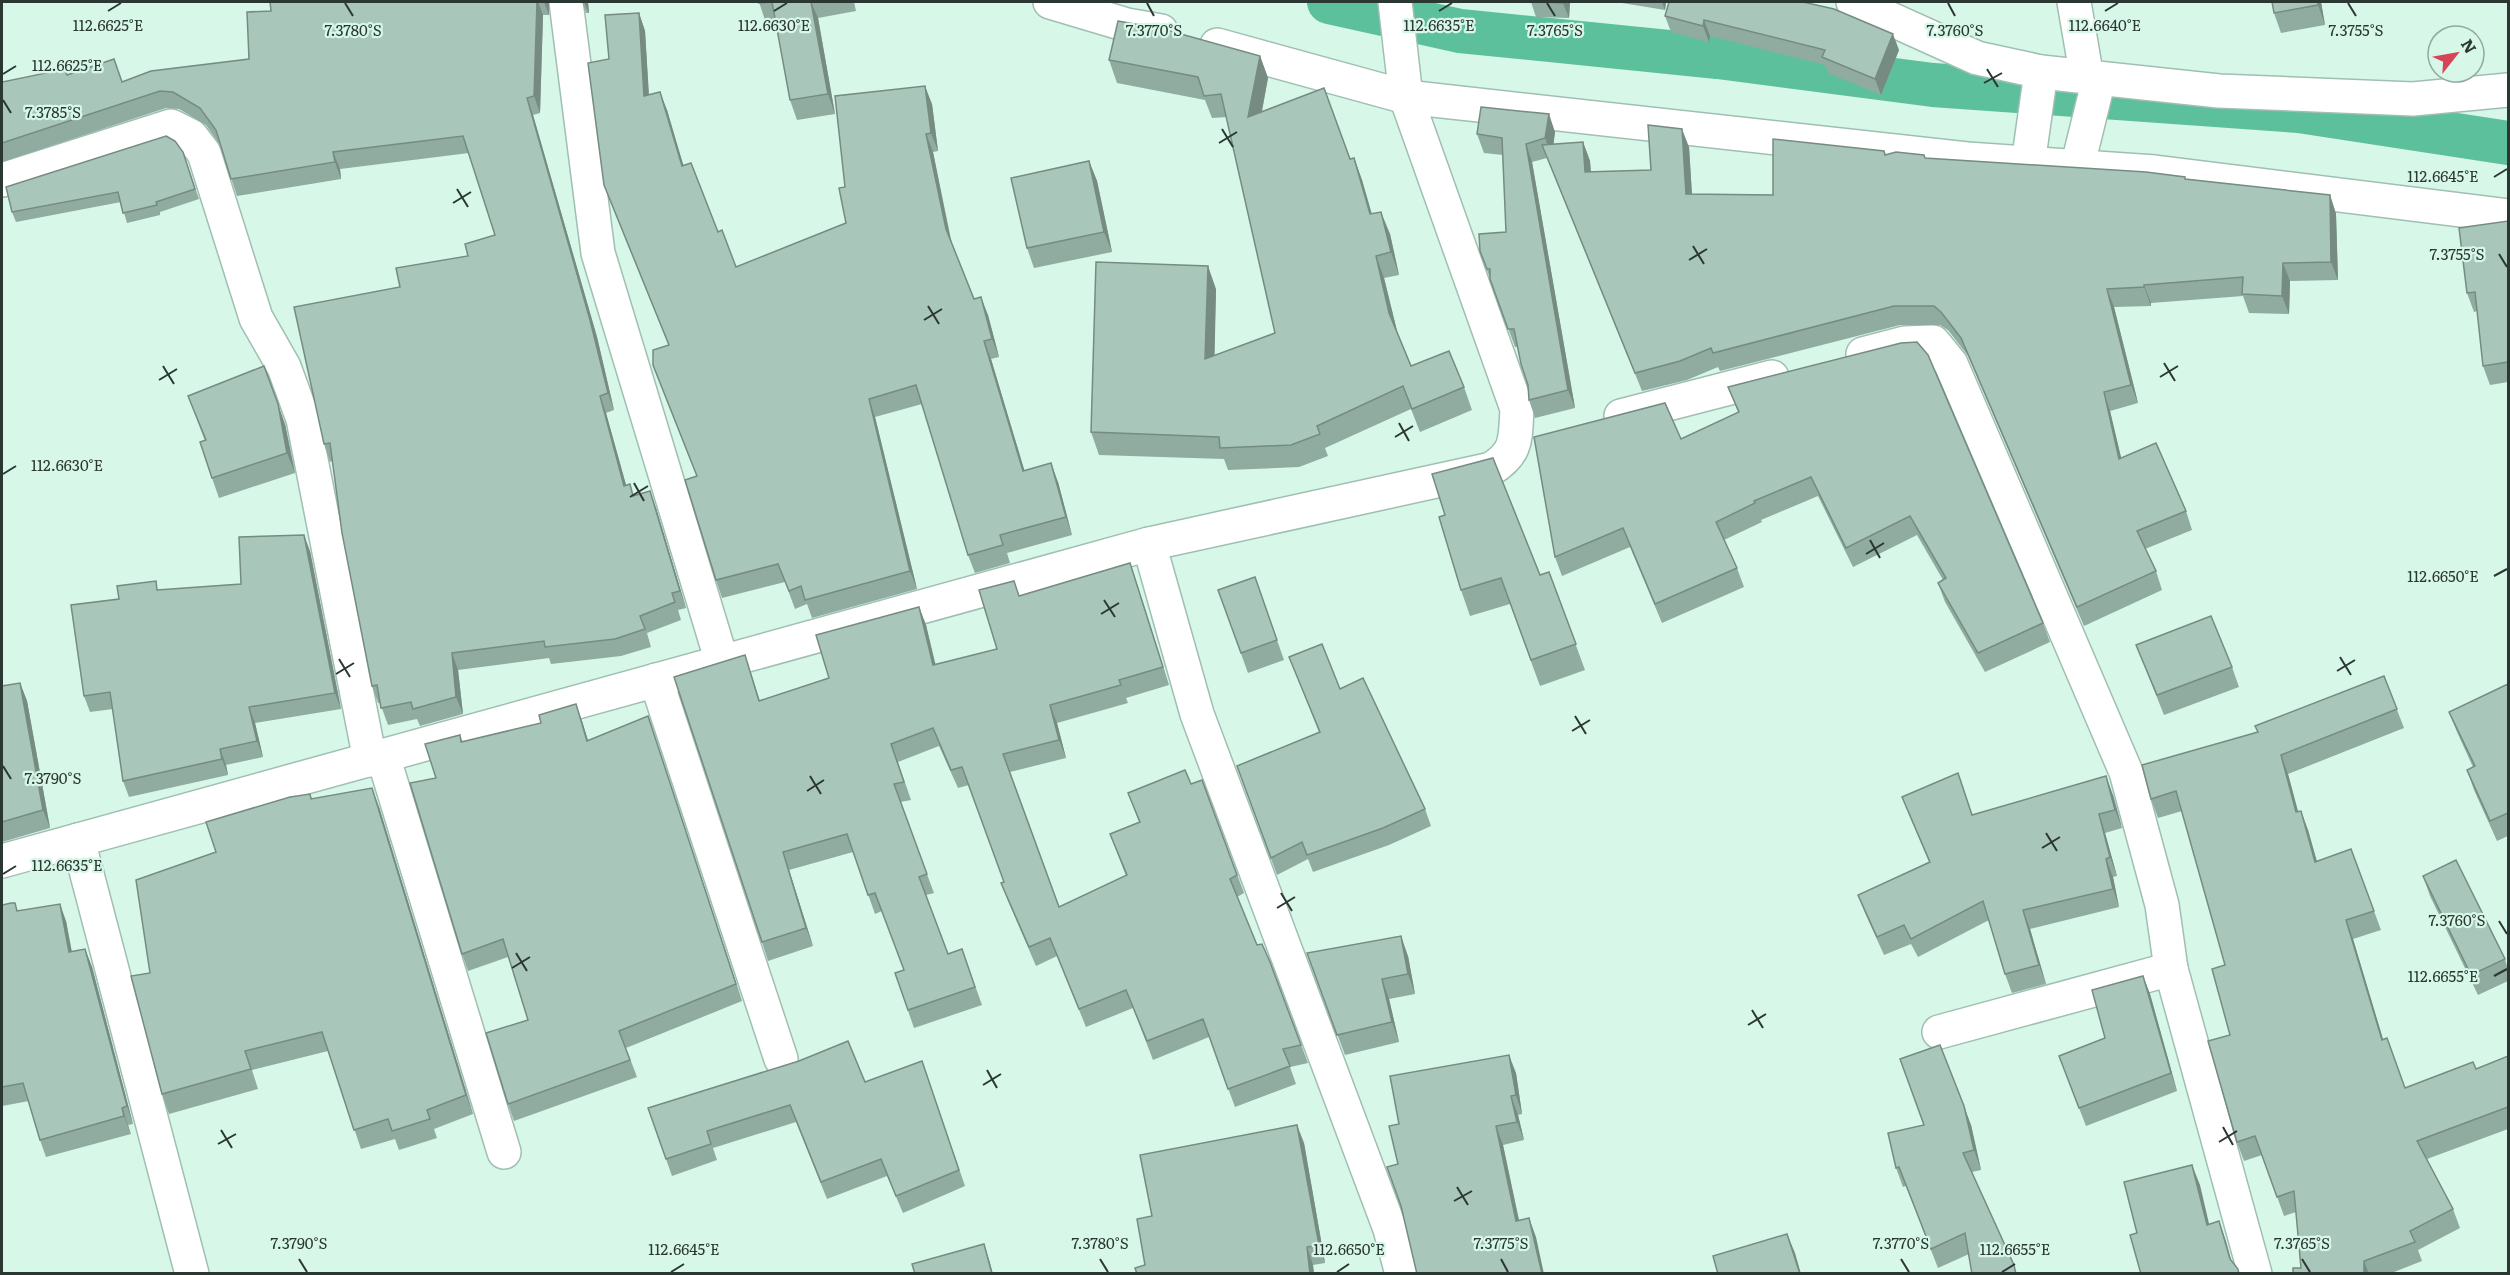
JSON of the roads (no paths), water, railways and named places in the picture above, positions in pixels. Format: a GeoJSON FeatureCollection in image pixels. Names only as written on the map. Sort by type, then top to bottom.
{"type":"FeatureCollection","features":[{"type":"Feature","properties":{"kind":"street"},"geometry":{"type":"LineString","coordinates":[[566,2],[598,253],[722,662]]}},
{"type":"Feature","properties":{"kind":"street"},"geometry":{"type":"LineString","coordinates":[[1050,2],[1127,26],[1175,33],[1404,82],[1955,158],[2029,159],[2078,163],[2508,216]]}},
{"type":"Feature","properties":{"kind":"street"},"geometry":{"type":"LineString","coordinates":[[1853,2],[1977,58],[2039,82],[2413,99],[2508,90]]}},
{"type":"Feature","properties":{"kind":"street"},"geometry":{"type":"LineString","coordinates":[[2074,2],[2094,83],[2078,163]]}},
{"type":"Feature","properties":{"kind":"street"},"geometry":{"type":"LineString","coordinates":[[2,861],[1149,544],[1491,469],[1506,459],[1515,443],[1517,409],[1404,82],[1394,6]]}},
{"type":"Feature","properties":{"kind":"street"},"geometry":{"type":"LineString","coordinates":[[2029,159],[2039,82]]}},
{"type":"Feature","properties":{"kind":"street"},"geometry":{"type":"LineString","coordinates":[[2,180],[171,126],[191,136],[204,153],[256,318],[284,367],[303,419],[376,758],[504,1152]]}},
{"type":"Feature","properties":{"kind":"street"},"geometry":{"type":"LineString","coordinates":[[1836,360],[1905,343],[1923,341],[1933,342],[1951,364],[2126,772],[2162,905],[2171,969],[2255,1274]]}},
{"type":"Feature","properties":{"kind":"street"},"geometry":{"type":"LineString","coordinates":[[1595,423],[1802,369]]}},
{"type":"Feature","properties":{"kind":"street"},"geometry":{"type":"LineString","coordinates":[[1515,443],[1550,434]]}},
{"type":"Feature","properties":{"kind":"street"},"geometry":{"type":"LineString","coordinates":[[1149,544],[1197,714],[1390,1228],[1402,1274]]}},
{"type":"Feature","properties":{"kind":"street"},"geometry":{"type":"LineString","coordinates":[[656,680],[780,1059]]}},
{"type":"Feature","properties":{"kind":"street"},"geometry":{"type":"LineString","coordinates":[[78,840],[192,1274]]}},
{"type":"Feature","properties":{"kind":"street"},"geometry":{"type":"LineString","coordinates":[[1939,1032],[2171,969]]}},
{"type":"Feature","properties":{"kind":"waterway"},"geometry":{"type":"LineString","coordinates":[[1329,2],[1460,31],[1718,57],[1933,85],[2299,111],[2508,143]]}}]}
